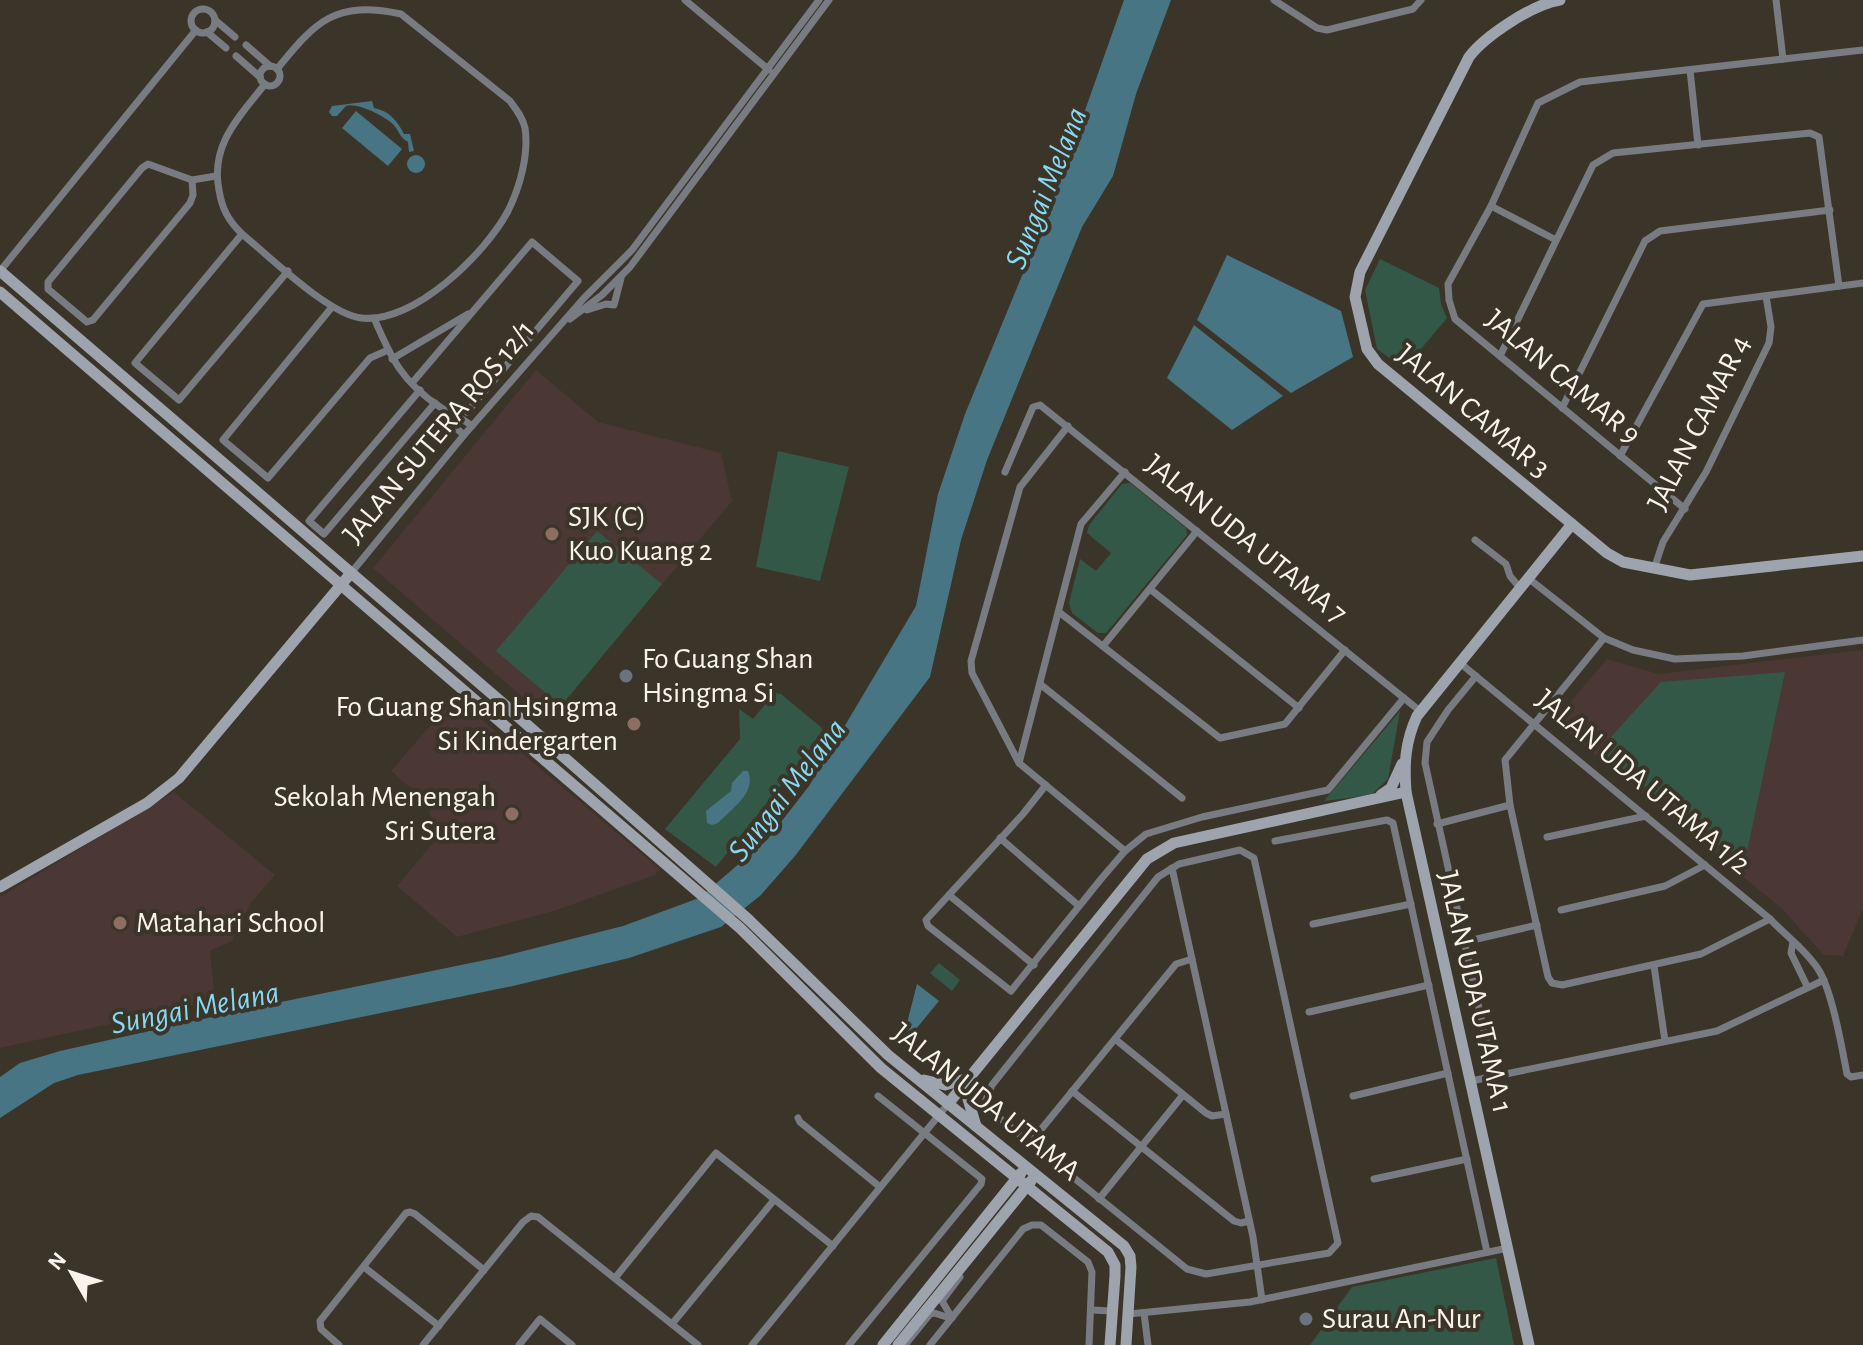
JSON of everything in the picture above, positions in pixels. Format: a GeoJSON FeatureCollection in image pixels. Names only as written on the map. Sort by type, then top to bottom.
{"type":"FeatureCollection","features":[{"type":"Feature","properties":{"kind":"main road","name":"JALAN CAMAR 3"},"geometry":{"type":"LineString","coordinates":[[1560,0],[1536,8],[1490,38],[1469,57],[1360,272],[1355,297],[1367,349],[1378,364],[1615,558],[1690,575],[1863,556]]}},
{"type":"Feature","properties":{"kind":"main road"},"geometry":{"type":"LineString","coordinates":[[0,271],[351,573],[702,887]]}},
{"type":"Feature","properties":{"kind":"main road"},"geometry":{"type":"LineString","coordinates":[[0,292],[340,585],[745,924]]}},
{"type":"Feature","properties":{"kind":"main road","name":"JALAN UDA UTAMA 1"},"geometry":{"type":"LineString","coordinates":[[1529,1345],[1406,792],[1404,761],[1406,742],[1420,711],[1572,524]]}},
{"type":"Feature","properties":{"kind":"main road"},"geometry":{"type":"LineString","coordinates":[[0,887],[147,803],[179,778],[351,573]]}},
{"type":"Feature","properties":{"kind":"main road"},"geometry":{"type":"LineString","coordinates":[[1377,798],[1391,788],[1404,761]]}},
{"type":"Feature","properties":{"kind":"main road"},"geometry":{"type":"LineString","coordinates":[[948,1104],[1147,859],[1174,843],[1406,792]]}},
{"type":"Feature","properties":{"kind":"main road"},"geometry":{"type":"LineString","coordinates":[[1377,798],[1400,804],[1413,821]]}},
{"type":"Feature","properties":{"kind":"main road","name":"JALAN UDA UTAMA"},"geometry":{"type":"LineString","coordinates":[[745,924],[888,1055],[1124,1246],[1130,1256],[1131,1267],[1126,1345]]}},
{"type":"Feature","properties":{"kind":"main road","name":"JALAN UDA UTAMA"},"geometry":{"type":"LineString","coordinates":[[745,924],[881,1068],[1112,1257],[1115,1276],[1110,1345]]}},
{"type":"Feature","properties":{"kind":"main road"},"geometry":{"type":"LineString","coordinates":[[916,1078],[945,1085],[970,1077]]}},
{"type":"Feature","properties":{"kind":"main road"},"geometry":{"type":"LineString","coordinates":[[970,1077],[968,1099],[976,1126]]}},
{"type":"Feature","properties":{"kind":"main road"},"geometry":{"type":"LineString","coordinates":[[898,1345],[970,1257],[1010,1197],[998,1163]]}},
{"type":"Feature","properties":{"kind":"main road"},"geometry":{"type":"LineString","coordinates":[[883,1345],[1032,1170]]}},
{"type":"Feature","properties":{"kind":"main road"},"geometry":{"type":"LineString","coordinates":[[1010,1197],[1048,1203]]}},
{"type":"Feature","properties":{"kind":"street"},"geometry":{"type":"LineString","coordinates":[[685,0],[771,72]]}},
{"type":"Feature","properties":{"kind":"street"},"geometry":{"type":"LineString","coordinates":[[580,312],[606,304],[614,305],[622,276],[718,150],[819,0]]}},
{"type":"Feature","properties":{"kind":"street"},"geometry":{"type":"LineString","coordinates":[[771,72],[829,0]]}},
{"type":"Feature","properties":{"kind":"street"},"geometry":{"type":"LineString","coordinates":[[1274,0],[1317,28],[1327,30],[1413,9],[1421,0]]}},
{"type":"Feature","properties":{"kind":"street"},"geometry":{"type":"LineString","coordinates":[[1776,0],[1783,59]]}},
{"type":"Feature","properties":{"kind":"street"},"geometry":{"type":"LineString","coordinates":[[356,8],[379,8],[401,14],[510,101],[522,119],[525,144],[521,178],[507,213],[469,262],[433,294],[393,314],[374,318],[359,318],[332,307],[242,234],[222,208],[216,176],[218,156],[228,131],[263,80],[262,70],[274,67],[306,32],[325,18],[356,8]]}},
{"type":"Feature","properties":{"kind":"street"},"geometry":{"type":"LineString","coordinates":[[196,30],[192,19],[198,10],[210,11],[215,20],[235,37]]}},
{"type":"Feature","properties":{"kind":"street"},"geometry":{"type":"LineString","coordinates":[[207,32],[213,28],[215,20]]}},
{"type":"Feature","properties":{"kind":"street"},"geometry":{"type":"LineString","coordinates":[[196,30],[207,32],[226,48]]}},
{"type":"Feature","properties":{"kind":"street"},"geometry":{"type":"LineString","coordinates":[[0,271],[196,30]]}},
{"type":"Feature","properties":{"kind":"street"},"geometry":{"type":"LineString","coordinates":[[236,56],[263,80],[271,85],[277,83],[280,77],[274,67],[246,45]]}},
{"type":"Feature","properties":{"kind":"street","name":"JALAN CAMAR 9"},"geometry":{"type":"LineString","coordinates":[[1685,509],[1455,319],[1448,284],[1491,206],[1538,103],[1580,82],[1863,50]]}},
{"type":"Feature","properties":{"kind":"street"},"geometry":{"type":"LineString","coordinates":[[1690,70],[1698,145]]}},
{"type":"Feature","properties":{"kind":"street","name":"JALAN SUTERA ROS 12/1"},"geometry":{"type":"LineString","coordinates":[[351,573],[464,435],[594,288],[632,250],[710,144],[771,72]]}},
{"type":"Feature","properties":{"kind":"street"},"geometry":{"type":"LineString","coordinates":[[1500,356],[1593,165],[1613,153],[1810,133],[1819,137],[1839,286]]}},
{"type":"Feature","properties":{"kind":"street"},"geometry":{"type":"LineString","coordinates":[[710,144],[718,150]]}},
{"type":"Feature","properties":{"kind":"street"},"geometry":{"type":"LineString","coordinates":[[192,180],[190,203],[93,320],[87,322],[48,289],[48,282],[142,168],[148,164],[192,180],[216,176]]}},
{"type":"Feature","properties":{"kind":"street"},"geometry":{"type":"LineString","coordinates":[[1491,206],[1556,240]]}},
{"type":"Feature","properties":{"kind":"street"},"geometry":{"type":"LineString","coordinates":[[1562,408],[1645,241],[1660,231],[1830,210]]}},
{"type":"Feature","properties":{"kind":"street"},"geometry":{"type":"LineString","coordinates":[[242,234],[135,363],[179,400],[288,271]]}},
{"type":"Feature","properties":{"kind":"street","name":"JALAN SUTERA ROS 12/1"},"geometry":{"type":"LineString","coordinates":[[467,412],[578,281],[532,242],[474,310]]}},
{"type":"Feature","properties":{"kind":"street","name":"JALAN SUTERA ROS 12/1"},"geometry":{"type":"LineString","coordinates":[[565,322],[622,276]]}},
{"type":"Feature","properties":{"kind":"street"},"geometry":{"type":"LineString","coordinates":[[1620,456],[1703,304],[1863,283]]}},
{"type":"Feature","properties":{"kind":"street"},"geometry":{"type":"LineString","coordinates":[[594,288],[602,295]]}},
{"type":"Feature","properties":{"kind":"street","name":"JALAN CAMAR 4"},"geometry":{"type":"LineString","coordinates":[[1654,569],[1663,542],[1685,509],[1769,343],[1771,327],[1766,296]]}},
{"type":"Feature","properties":{"kind":"street"},"geometry":{"type":"LineString","coordinates":[[332,307],[223,440],[268,478],[370,358],[388,350]]}},
{"type":"Feature","properties":{"kind":"street"},"geometry":{"type":"LineString","coordinates":[[392,359],[474,310]]}},
{"type":"Feature","properties":{"kind":"street"},"geometry":{"type":"LineString","coordinates":[[412,383],[474,310]]}},
{"type":"Feature","properties":{"kind":"street"},"geometry":{"type":"LineString","coordinates":[[374,318],[400,373],[442,409],[448,421],[464,435]]}},
{"type":"Feature","properties":{"kind":"street"},"geometry":{"type":"LineString","coordinates":[[420,390],[309,521],[324,534],[435,403]]}},
{"type":"Feature","properties":{"kind":"street","name":"JALAN UDA UTAMA 7"},"geometry":{"type":"LineString","coordinates":[[1005,472],[1033,407],[1040,405],[1420,711]]}},
{"type":"Feature","properties":{"kind":"street"},"geometry":{"type":"LineString","coordinates":[[442,409],[456,413],[472,426]]}},
{"type":"Feature","properties":{"kind":"street"},"geometry":{"type":"LineString","coordinates":[[1068,426],[1020,487],[971,661],[972,673],[1019,763],[1125,851]]}},
{"type":"Feature","properties":{"kind":"street"},"geometry":{"type":"LineString","coordinates":[[1019,763],[1081,524],[1125,472]]}},
{"type":"Feature","properties":{"kind":"street"},"geometry":{"type":"LineString","coordinates":[[1103,646],[1197,531]]}},
{"type":"Feature","properties":{"kind":"street"},"geometry":{"type":"LineString","coordinates":[[1475,540],[1506,564],[1510,576],[1604,638],[1633,650],[1675,659],[1696,659],[1863,640]]}},
{"type":"Feature","properties":{"kind":"street"},"geometry":{"type":"LineString","coordinates":[[1150,589],[1299,708]]}},
{"type":"Feature","properties":{"kind":"street"},"geometry":{"type":"LineString","coordinates":[[1059,612],[1220,738],[1285,724],[1345,650]]}},
{"type":"Feature","properties":{"kind":"street"},"geometry":{"type":"LineString","coordinates":[[1604,638],[1505,760],[1510,805],[1546,971],[1552,983],[1556,985],[1654,966],[1701,954],[1770,919]]}},
{"type":"Feature","properties":{"kind":"street","name":"JALAN UDA UTAMA 1/2"},"geometry":{"type":"LineString","coordinates":[[1460,663],[1770,919],[1799,946],[1824,980]]}},
{"type":"Feature","properties":{"kind":"street"},"geometry":{"type":"LineString","coordinates":[[1476,676],[1427,742],[1426,772],[1494,1076]]}},
{"type":"Feature","properties":{"kind":"street"},"geometry":{"type":"LineString","coordinates":[[1040,684],[1182,798]]}},
{"type":"Feature","properties":{"kind":"street"},"geometry":{"type":"LineString","coordinates":[[1046,785],[926,920],[928,926],[1011,991],[1125,851],[1146,834],[1202,817],[1328,790],[1404,698]]}},
{"type":"Feature","properties":{"kind":"street"},"geometry":{"type":"LineString","coordinates":[[1437,824],[1510,805]]}},
{"type":"Feature","properties":{"kind":"street"},"geometry":{"type":"LineString","coordinates":[[1547,837],[1646,816]]}},
{"type":"Feature","properties":{"kind":"street"},"geometry":{"type":"LineString","coordinates":[[1275,841],[1387,820],[1393,823],[1487,1252]]}},
{"type":"Feature","properties":{"kind":"street"},"geometry":{"type":"LineString","coordinates":[[1000,838],[1079,906]]}},
{"type":"Feature","properties":{"kind":"street"},"geometry":{"type":"LineString","coordinates":[[1240,850],[1254,858],[1338,1243],[1329,1253],[1211,1274],[1192,1272],[1030,1143],[987,1108],[987,1093],[1158,877],[1172,868],[1240,850]]}},
{"type":"Feature","properties":{"kind":"street"},"geometry":{"type":"LineString","coordinates":[[1561,910],[1665,886],[1705,865]]}},
{"type":"Feature","properties":{"kind":"street"},"geometry":{"type":"LineString","coordinates":[[1172,868],[1249,1221],[1262,1300]]}},
{"type":"Feature","properties":{"kind":"street"},"geometry":{"type":"LineString","coordinates":[[949,895],[1034,965]]}},
{"type":"Feature","properties":{"kind":"street"},"geometry":{"type":"LineString","coordinates":[[1313,924],[1411,904]]}},
{"type":"Feature","properties":{"kind":"street"},"geometry":{"type":"LineString","coordinates":[[1464,942],[1537,925]]}},
{"type":"Feature","properties":{"kind":"street","name":"JALAN UDA UTAMA 1/2"},"geometry":{"type":"LineString","coordinates":[[1793,942],[1791,953],[1807,986]]}},
{"type":"Feature","properties":{"kind":"street"},"geometry":{"type":"LineString","coordinates":[[1030,1143],[1176,964],[1192,959]]}},
{"type":"Feature","properties":{"kind":"street"},"geometry":{"type":"LineString","coordinates":[[1654,966],[1665,1041]]}},
{"type":"Feature","properties":{"kind":"street"},"geometry":{"type":"LineString","coordinates":[[1471,1081],[1717,1031],[1824,980],[1847,1074],[1851,1077],[1863,1075]]}},
{"type":"Feature","properties":{"kind":"street"},"geometry":{"type":"LineString","coordinates":[[1309,1012],[1429,985]]}},
{"type":"Feature","properties":{"kind":"street"},"geometry":{"type":"LineString","coordinates":[[1115,1039],[1212,1116],[1226,1114]]}},
{"type":"Feature","properties":{"kind":"street"},"geometry":{"type":"LineString","coordinates":[[1353,1096],[1448,1073]]}},
{"type":"Feature","properties":{"kind":"street"},"geometry":{"type":"LineString","coordinates":[[1072,1091],[1234,1221],[1249,1221]]}},
{"type":"Feature","properties":{"kind":"street"},"geometry":{"type":"LineString","coordinates":[[1099,1199],[1183,1095]]}},
{"type":"Feature","properties":{"kind":"street"},"geometry":{"type":"LineString","coordinates":[[849,1345],[982,1179],[878,1096]]}},
{"type":"Feature","properties":{"kind":"street"},"geometry":{"type":"LineString","coordinates":[[752,1345],[948,1104]]}},
{"type":"Feature","properties":{"kind":"street"},"geometry":{"type":"LineString","coordinates":[[798,1118],[880,1187]]}},
{"type":"Feature","properties":{"kind":"street"},"geometry":{"type":"LineString","coordinates":[[615,1278],[716,1153],[833,1246]]}},
{"type":"Feature","properties":{"kind":"street"},"geometry":{"type":"LineString","coordinates":[[1374,1179],[1467,1159]]}},
{"type":"Feature","properties":{"kind":"street"},"geometry":{"type":"LineString","coordinates":[[672,1324],[774,1200]]}},
{"type":"Feature","properties":{"kind":"street"},"geometry":{"type":"LineString","coordinates":[[339,1345],[321,1329],[320,1321],[406,1213],[415,1214],[484,1270]]}},
{"type":"Feature","properties":{"kind":"street"},"geometry":{"type":"LineString","coordinates":[[423,1345],[531,1216],[538,1217],[698,1345]]}},
{"type":"Feature","properties":{"kind":"street"},"geometry":{"type":"LineString","coordinates":[[930,1345],[1023,1229],[1032,1225],[1041,1225],[1088,1262],[1092,1272],[1089,1345]]}},
{"type":"Feature","properties":{"kind":"street"},"geometry":{"type":"LineString","coordinates":[[1129,1314],[1262,1300],[1508,1248]]}},
{"type":"Feature","properties":{"kind":"street"},"geometry":{"type":"LineString","coordinates":[[952,1318],[942,1301],[970,1257]]}},
{"type":"Feature","properties":{"kind":"street"},"geometry":{"type":"LineString","coordinates":[[364,1267],[439,1326]]}},
{"type":"Feature","properties":{"kind":"street"},"geometry":{"type":"LineString","coordinates":[[1091,1310],[1112,1311]]}},
{"type":"Feature","properties":{"kind":"street"},"geometry":{"type":"LineString","coordinates":[[1144,1313],[1148,1345]]}},
{"type":"Feature","properties":{"kind":"street"},"geometry":{"type":"LineString","coordinates":[[905,1345],[930,1314],[952,1318]]}},
{"type":"Feature","properties":{"kind":"street"},"geometry":{"type":"LineString","coordinates":[[519,1345],[540,1319],[572,1345]]}},
{"type":"Feature","properties":{"kind":"shaded area","name":"SJK (C) Kuo Kuang 2"},"geometry":{"type":"Polygon","coordinates":[[[536,370],[598,422],[721,453],[732,501],[549,720],[373,568],[536,370]]]}},
{"type":"Feature","properties":{"kind":"shaded area"},"geometry":{"type":"Polygon","coordinates":[[[1861,650],[1863,908],[1843,956],[1824,955],[1781,908],[1554,721],[1607,659],[1659,674],[1861,650]]]}},
{"type":"Feature","properties":{"kind":"shaded area","name":"Sekolah Menengah Sri Sutera"},"geometry":{"type":"Polygon","coordinates":[[[455,697],[660,869],[655,875],[554,911],[457,937],[397,886],[448,825],[432,826],[428,803],[391,771],[455,697]]]}},
{"type":"Feature","properties":{"kind":"shaded area","name":"Matahari School"},"geometry":{"type":"Polygon","coordinates":[[[174,792],[275,875],[250,904],[232,941],[210,951],[215,1001],[0,1048],[0,897],[174,792]]]}},
{"type":"Feature","properties":{"kind":"green space"},"geometry":{"type":"Polygon","coordinates":[[[1380,259],[1439,288],[1447,318],[1404,369],[1377,349],[1365,290],[1380,259]]]}},
{"type":"Feature","properties":{"kind":"green space"},"geometry":{"type":"Polygon","coordinates":[[[778,451],[849,467],[820,581],[756,567],[778,451]]]}},
{"type":"Feature","properties":{"kind":"green space"},"geometry":{"type":"Polygon","coordinates":[[[1130,483],[1186,528],[1187,535],[1106,633],[1098,633],[1072,613],[1069,603],[1080,559],[1096,571],[1111,553],[1087,533],[1089,525],[1122,484],[1130,483]]]}},
{"type":"Feature","properties":{"kind":"green space"},"geometry":{"type":"Polygon","coordinates":[[[597,531],[662,584],[561,706],[496,651],[597,531]]]}},
{"type":"Feature","properties":{"kind":"green space"},"geometry":{"type":"Polygon","coordinates":[[[1785,672],[1744,866],[1599,750],[1661,682],[1785,672]]]}},
{"type":"Feature","properties":{"kind":"green space"},"geometry":{"type":"Polygon","coordinates":[[[775,693],[781,694],[822,728],[822,734],[716,867],[665,829],[740,739],[739,709],[753,719],[775,693]]]}},
{"type":"Feature","properties":{"kind":"green space"},"geometry":{"type":"Polygon","coordinates":[[[1400,711],[1388,779],[1371,795],[1324,801],[1400,711]]]}},
{"type":"Feature","properties":{"kind":"green space"},"geometry":{"type":"Polygon","coordinates":[[[939,963],[960,980],[952,991],[930,973],[939,963]]]}},
{"type":"Feature","properties":{"kind":"green space"},"geometry":{"type":"Polygon","coordinates":[[[1496,1258],[1514,1345],[1310,1345],[1352,1287],[1496,1258]]]}},
{"type":"Feature","properties":{"kind":"water"},"geometry":{"type":"Polygon","coordinates":[[[1124,0],[1171,0],[1136,94],[1113,176],[1082,227],[987,460],[961,540],[930,677],[795,856],[761,895],[721,927],[629,958],[513,986],[78,1075],[54,1083],[0,1118],[0,1077],[20,1063],[60,1051],[252,1008],[500,957],[623,926],[699,898],[767,840],[809,786],[916,606],[938,494],[965,414],[1054,198],[1124,0]]]}},
{"type":"Feature","properties":{"kind":"water"},"geometry":{"type":"Polygon","coordinates":[[[372,101],[374,108],[395,120],[404,134],[410,134],[414,151],[409,152],[408,142],[393,124],[373,112],[351,105],[337,116],[329,112],[332,106],[372,101]]]}},
{"type":"Feature","properties":{"kind":"water"},"geometry":{"type":"Polygon","coordinates":[[[356,111],[402,149],[388,166],[342,128],[356,111]]]}},
{"type":"Feature","properties":{"kind":"water"},"geometry":{"type":"Polygon","coordinates":[[[412,155],[420,155],[425,164],[423,171],[412,173],[407,168],[407,160],[412,155]]]}},
{"type":"Feature","properties":{"kind":"water"},"geometry":{"type":"Polygon","coordinates":[[[1227,255],[1341,311],[1353,357],[1291,393],[1197,320],[1227,255]]]}},
{"type":"Feature","properties":{"kind":"water"},"geometry":{"type":"Polygon","coordinates":[[[1194,325],[1283,396],[1232,430],[1167,378],[1194,325]]]}},
{"type":"Feature","properties":{"kind":"water"},"geometry":{"type":"Polygon","coordinates":[[[743,771],[748,771],[750,779],[746,793],[718,823],[707,823],[706,811],[731,791],[732,783],[743,771]]]}},
{"type":"Feature","properties":{"kind":"water"},"geometry":{"type":"Polygon","coordinates":[[[917,984],[939,1001],[911,1035],[905,1031],[917,984]]]}},
{"type":"Feature","properties":{"kind":"place","name":"SJK (C) Kuo Kuang 2"},"geometry":{"type":"Point","coordinates":[552,534]}},
{"type":"Feature","properties":{"kind":"place","name":"Fo Guang Shan Hsingma Si"},"geometry":{"type":"Point","coordinates":[626,676]}},
{"type":"Feature","properties":{"kind":"place","name":"Fo Guang Shan Hsingma Si Kindergarten"},"geometry":{"type":"Point","coordinates":[634,724]}},
{"type":"Feature","properties":{"kind":"place","name":"Sekolah Menengah Sri Sutera"},"geometry":{"type":"Point","coordinates":[512,814]}},
{"type":"Feature","properties":{"kind":"place","name":"Matahari School"},"geometry":{"type":"Point","coordinates":[120,923]}},
{"type":"Feature","properties":{"kind":"place","name":"Surau An-Nur"},"geometry":{"type":"Point","coordinates":[1306,1319]}},
{"type":"Feature","properties":{"kind":"water label","name":"Sungai Melana"},"geometry":{"type":"Point","coordinates":[1046,188]}},
{"type":"Feature","properties":{"kind":"water label","name":"Sungai Melana"},"geometry":{"type":"Point","coordinates":[787,790]}},
{"type":"Feature","properties":{"kind":"water label","name":"Sungai Melana"},"geometry":{"type":"Point","coordinates":[195,1008]}}]}
